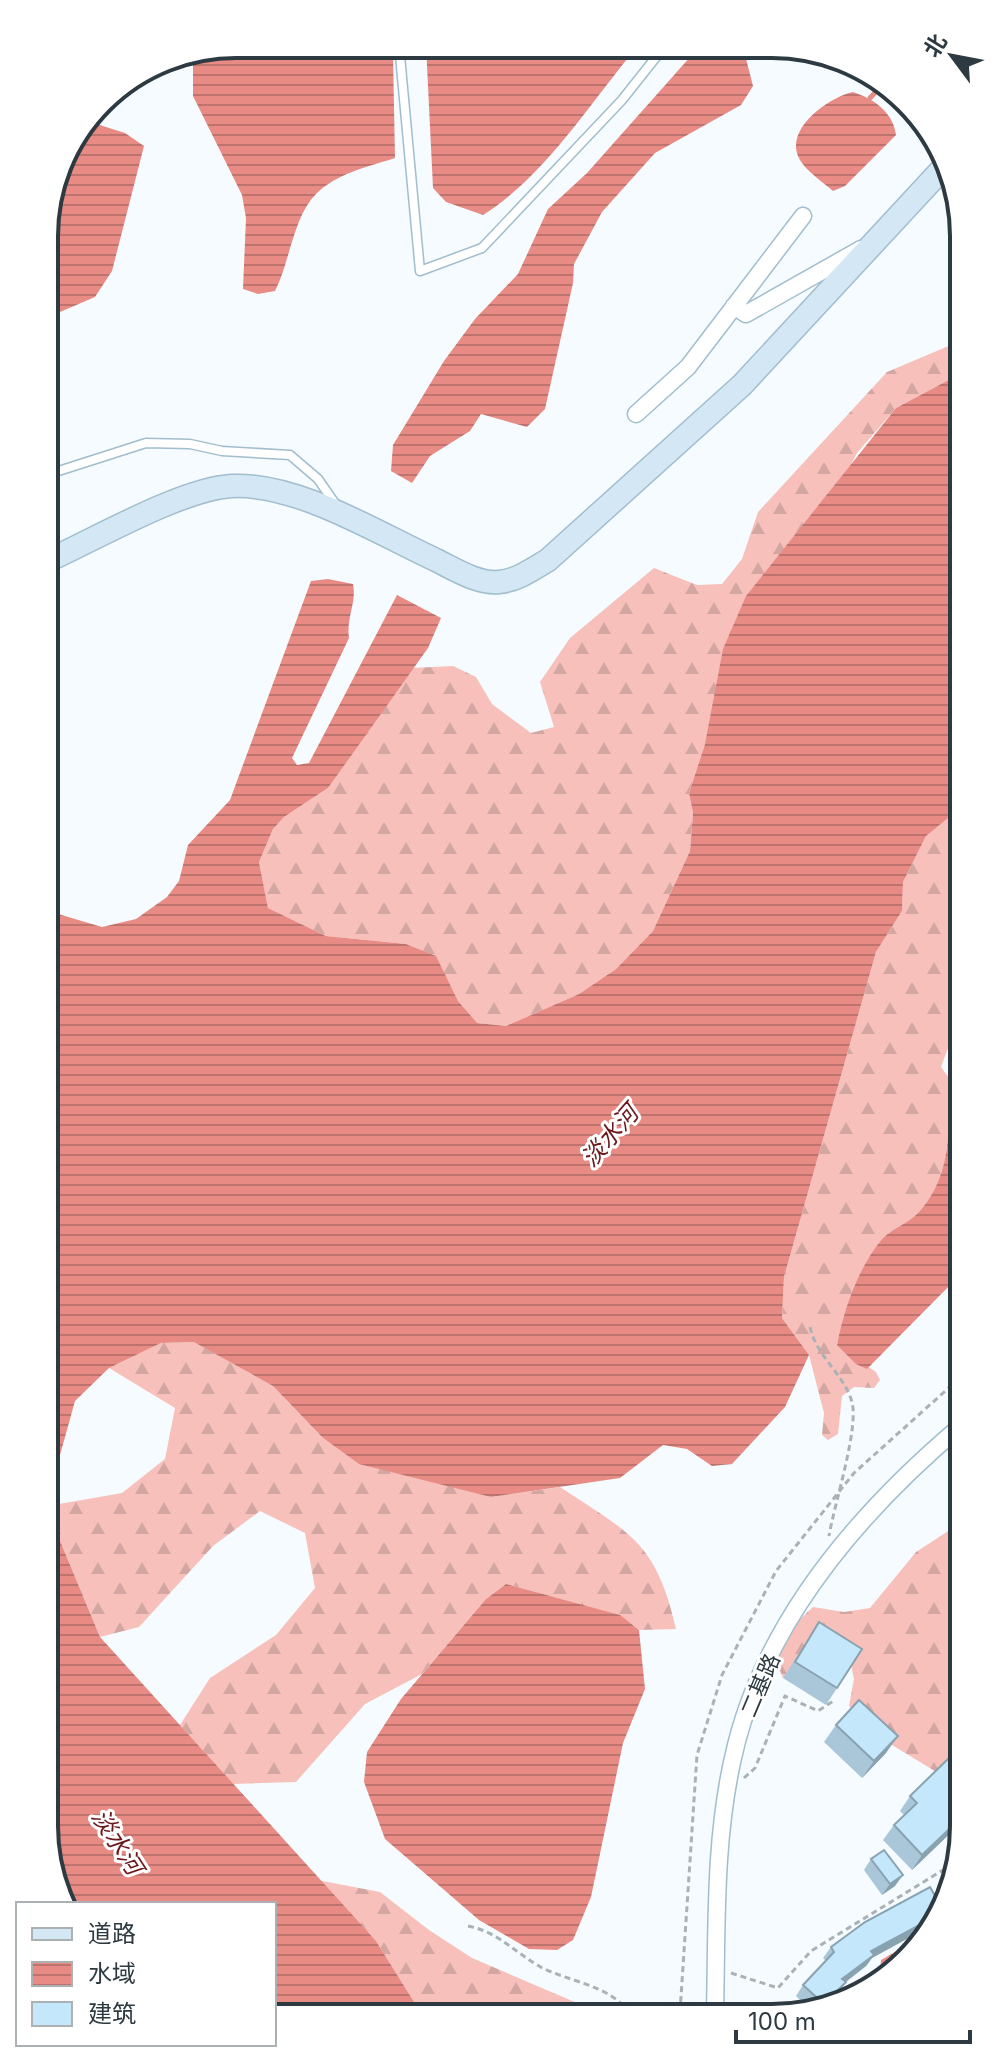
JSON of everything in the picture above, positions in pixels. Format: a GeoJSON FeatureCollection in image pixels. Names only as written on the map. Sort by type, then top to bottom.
{"type":"FeatureCollection","features":[{"type":"Feature","properties":{"kind":"street"},"geometry":{"type":"LineString","coordinates":[[58,556],[188,497],[231,486],[272,489],[467,575],[497,583],[518,577],[548,560],[742,385],[938,174]]}},
{"type":"Feature","properties":{"kind":"street"},"geometry":{"type":"LineString","coordinates":[[636,414],[688,367],[803,216]]}},
{"type":"Feature","properties":{"kind":"street"},"geometry":{"type":"LineString","coordinates":[[734,306],[746,314],[876,241]]}},
{"type":"Feature","properties":{"kind":"street","name":"二基路"},"geometry":{"type":"LineString","coordinates":[[715,2004],[718,1875],[729,1782],[745,1717],[783,1632],[803,1601],[874,1507],[950,1436]]}},
{"type":"Feature","properties":{"kind":"lane"},"geometry":{"type":"LineString","coordinates":[[400,58],[420,271],[482,248],[622,100],[655,58]]}},
{"type":"Feature","properties":{"kind":"lane"},"geometry":{"type":"LineString","coordinates":[[58,471],[146,443],[290,455],[318,479],[345,519]]}},
{"type":"Feature","properties":{"kind":"path"},"geometry":{"type":"LineString","coordinates":[[810,1327],[813,1342],[852,1403],[853,1425],[828,1540]]}},
{"type":"Feature","properties":{"kind":"path"},"geometry":{"type":"LineString","coordinates":[[729,1782],[745,1778],[755,1768],[785,1696],[818,1711],[835,1700]]}},
{"type":"Feature","properties":{"kind":"path"},"geometry":{"type":"LineString","coordinates":[[716,1970],[778,1988],[811,1951],[943,1870]]}},
{"type":"Feature","properties":{"kind":"path"},"geometry":{"type":"LineString","coordinates":[[468,1926],[496,1933],[538,1965],[617,1999],[621,2004]]}},
{"type":"Feature","properties":{"kind":"green space"},"geometry":{"type":"Polygon","coordinates":[[[950,345],[950,379],[896,408],[857,453],[705,744],[689,793],[693,813],[690,851],[653,931],[616,969],[579,994],[506,1026],[476,1023],[458,1001],[435,956],[406,944],[326,936],[268,908],[259,862],[273,829],[284,817],[328,788],[411,668],[453,666],[476,677],[492,704],[531,733],[554,727],[540,682],[570,638],[654,568],[697,585],[722,584],[742,559],[758,512],[887,372],[950,345]]]}},
{"type":"Feature","properties":{"kind":"green space"},"geometry":{"type":"Polygon","coordinates":[[[950,813],[950,1043],[941,1067],[950,1079],[950,1132],[943,1166],[931,1196],[914,1217],[883,1238],[853,1289],[837,1345],[876,1372],[880,1380],[874,1388],[854,1387],[842,1396],[838,1434],[828,1440],[822,1435],[824,1413],[809,1355],[782,1318],[784,1277],[876,952],[902,911],[903,882],[926,836],[950,813]]]}},
{"type":"Feature","properties":{"kind":"green space"},"geometry":{"type":"Polygon","coordinates":[[[195,1342],[273,1386],[322,1437],[491,1497],[560,1487],[637,1543],[659,1577],[676,1629],[639,1630],[619,1615],[506,1584],[486,1599],[422,1674],[365,1704],[296,1782],[233,1784],[180,1725],[210,1678],[276,1635],[315,1588],[305,1533],[260,1511],[213,1546],[139,1627],[100,1637],[58,1536],[59,1504],[122,1493],[165,1459],[175,1408],[109,1368],[161,1343],[195,1342]]]}},
{"type":"Feature","properties":{"kind":"green space"},"geometry":{"type":"Polygon","coordinates":[[[950,1530],[950,1785],[938,1773],[892,1745],[849,1706],[854,1679],[851,1665],[783,1678],[776,1662],[797,1622],[813,1607],[844,1612],[870,1608],[916,1552],[950,1530]]]}},
{"type":"Feature","properties":{"kind":"green space"},"geometry":{"type":"Polygon","coordinates":[[[317,1880],[380,1892],[472,1958],[579,2004],[415,2004],[376,1941],[317,1880]]]}},
{"type":"Feature","properties":{"kind":"water"},"geometry":{"type":"Polygon","coordinates":[[[236,58],[393,58],[395,158],[343,176],[316,194],[302,215],[275,291],[258,294],[243,289],[246,218],[242,195],[193,96],[193,63],[202,61],[236,58]]]}},
{"type":"Feature","properties":{"kind":"water"},"geometry":{"type":"Polygon","coordinates":[[[427,58],[628,58],[547,159],[527,180],[483,215],[446,202],[433,188],[427,58]]]}},
{"type":"Feature","properties":{"kind":"water"},"geometry":{"type":"Polygon","coordinates":[[[689,58],[746,58],[753,86],[741,105],[655,153],[602,212],[574,264],[573,283],[545,409],[527,427],[481,414],[470,431],[430,456],[412,483],[391,471],[393,445],[444,361],[475,319],[518,274],[548,209],[587,173],[689,58]]]}},
{"type":"Feature","properties":{"kind":"water"},"geometry":{"type":"Polygon","coordinates":[[[853,92],[868,98],[887,113],[896,135],[845,186],[833,191],[800,160],[796,149],[797,137],[821,108],[853,92]]]}},
{"type":"Feature","properties":{"kind":"water"},"geometry":{"type":"Polygon","coordinates":[[[98,124],[125,133],[144,146],[112,271],[95,297],[58,313],[58,225],[64,190],[82,147],[98,124]]]}},
{"type":"Feature","properties":{"kind":"water","name":"淡水河"},"geometry":{"type":"Polygon","coordinates":[[[950,379],[950,816],[926,836],[903,882],[902,911],[876,952],[784,1277],[782,1318],[809,1355],[785,1407],[732,1464],[712,1466],[687,1449],[663,1445],[620,1478],[491,1497],[359,1464],[322,1437],[273,1386],[194,1342],[161,1343],[109,1368],[75,1401],[60,1455],[58,1536],[58,914],[102,927],[136,919],[167,897],[179,881],[188,845],[230,800],[311,581],[328,579],[353,584],[349,638],[292,758],[297,765],[309,763],[397,595],[441,618],[428,648],[328,788],[284,817],[273,829],[259,862],[268,908],[326,936],[406,944],[436,956],[458,1001],[477,1023],[506,1026],[579,994],[616,969],[653,931],[690,851],[693,813],[689,793],[705,744],[723,649],[746,596],[896,408],[950,379]]]}},
{"type":"Feature","properties":{"kind":"water"},"geometry":{"type":"Polygon","coordinates":[[[950,1132],[950,1285],[867,1369],[856,1364],[837,1345],[843,1318],[853,1289],[874,1249],[891,1231],[914,1217],[931,1196],[943,1166],[950,1132]]]}},
{"type":"Feature","properties":{"kind":"water","name":"淡水河"},"geometry":{"type":"Polygon","coordinates":[[[58,1536],[100,1637],[376,1941],[415,2004],[276,2004],[276,1902],[76,1902],[64,1872],[58,1826],[58,1536]]]}},
{"type":"Feature","properties":{"kind":"water"},"geometry":{"type":"Polygon","coordinates":[[[506,1584],[620,1615],[639,1630],[645,1689],[623,1743],[591,1897],[573,1940],[557,1950],[529,1949],[479,1920],[385,1839],[364,1782],[367,1752],[401,1699],[486,1599],[506,1584]]]}},
{"type":"Feature","properties":{"kind":"water"},"geometry":{"type":"Polygon","coordinates":[[[900,1949],[881,1967],[881,1960],[900,1949]]]}},
{"type":"Feature","properties":{"kind":"building"},"geometry":{"type":"Polygon","coordinates":[[[819,1622],[862,1649],[837,1688],[795,1662],[819,1622]]]}},
{"type":"Feature","properties":{"kind":"building"},"geometry":{"type":"Polygon","coordinates":[[[859,1700],[898,1736],[874,1761],[836,1725],[859,1700]]]}},
{"type":"Feature","properties":{"kind":"building"},"geometry":{"type":"Polygon","coordinates":[[[949,1758],[950,1828],[922,1855],[894,1825],[917,1803],[910,1796],[949,1758]]]}},
{"type":"Feature","properties":{"kind":"building"},"geometry":{"type":"Polygon","coordinates":[[[884,1850],[903,1875],[890,1884],[871,1859],[884,1850]]]}},
{"type":"Feature","properties":{"kind":"building"},"geometry":{"type":"Polygon","coordinates":[[[930,1887],[935,1896],[920,1925],[871,1951],[874,1955],[842,1979],[846,1982],[837,1991],[817,1998],[803,1985],[834,1952],[831,1947],[865,1922],[930,1887]]]}},
{"type":"Feature","properties":{"kind":"waterway"},"geometry":{"type":"LineString","coordinates":[[870,98],[876,92]]}}]}
